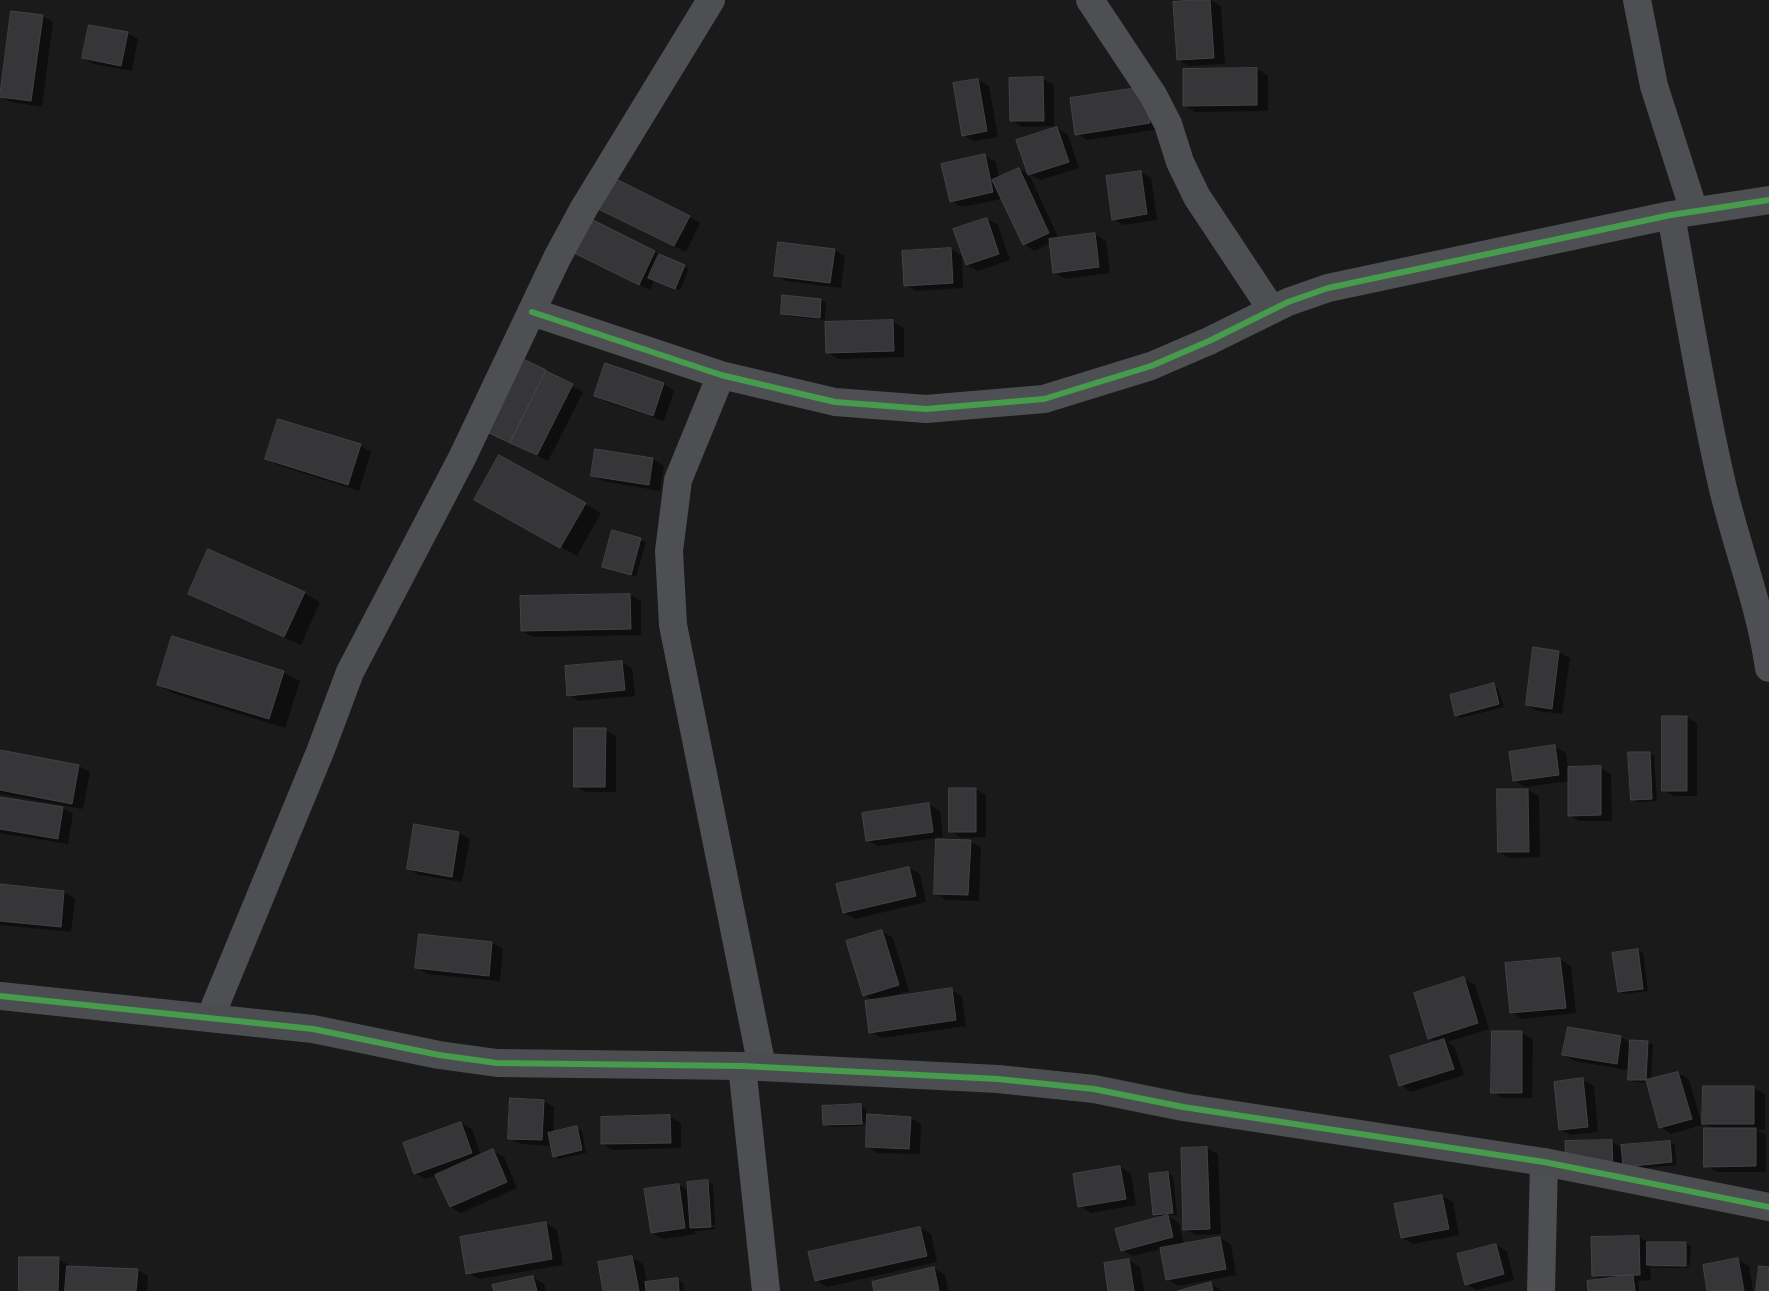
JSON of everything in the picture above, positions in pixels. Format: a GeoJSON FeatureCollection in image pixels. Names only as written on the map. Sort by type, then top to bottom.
{"type":"FeatureCollection","features":[{"type":"Feature","properties":{"kind":"street"},"geometry":{"type":"LineString","coordinates":[[210,1018],[320,752],[350,672],[462,458],[557,258],[584,208],[711,0]]}},
{"type":"Feature","properties":{"kind":"street"},"geometry":{"type":"LineString","coordinates":[[1090,0],[1153,95],[1168,124],[1180,162],[1197,197],[1272,310]]}},
{"type":"Feature","properties":{"kind":"street"},"geometry":{"type":"LineString","coordinates":[[1637,0],[1654,86],[1683,213],[1708,420],[1721,482],[1756,609],[1769,668]]}},
{"type":"Feature","properties":{"kind":"street"},"geometry":{"type":"LineString","coordinates":[[532,312],[721,375],[835,402],[926,409],[1044,399],[1151,366],[1209,341],[1288,302],[1328,288],[1683,213],[1769,200]]}},
{"type":"Feature","properties":{"kind":"street"},"geometry":{"type":"LineString","coordinates":[[721,375],[678,480],[669,551],[673,625],[752,1067],[766,1291]]}},
{"type":"Feature","properties":{"kind":"street"},"geometry":{"type":"LineString","coordinates":[[0,996],[313,1029],[440,1055],[498,1063],[752,1067],[998,1079],[1094,1089],[1183,1107],[1544,1162],[1769,1206]]}},
{"type":"Feature","properties":{"kind":"street"},"geometry":{"type":"LineString","coordinates":[[1541,1291],[1544,1162]]}},
{"type":"Feature","properties":{"kind":"building"},"geometry":{"type":"Polygon","coordinates":[[[1210,0],[1214,58],[1177,60],[1173,2],[1210,0]]]}},
{"type":"Feature","properties":{"kind":"building"},"geometry":{"type":"Polygon","coordinates":[[[11,11],[43,15],[31,101],[0,97],[11,11]]]}},
{"type":"Feature","properties":{"kind":"building"},"geometry":{"type":"Polygon","coordinates":[[[89,25],[128,32],[121,66],[82,58],[89,25]]]}},
{"type":"Feature","properties":{"kind":"building"},"geometry":{"type":"Polygon","coordinates":[[[1257,68],[1257,105],[1183,106],[1183,69],[1257,68]]]}},
{"type":"Feature","properties":{"kind":"building"},"geometry":{"type":"Polygon","coordinates":[[[1043,77],[1044,121],[1010,121],[1009,78],[1043,77]]]}},
{"type":"Feature","properties":{"kind":"building"},"geometry":{"type":"Polygon","coordinates":[[[978,79],[987,131],[962,136],[953,83],[978,79]]]}},
{"type":"Feature","properties":{"kind":"building"},"geometry":{"type":"Polygon","coordinates":[[[1144,87],[1150,123],[1075,135],[1070,98],[1144,87]]]}},
{"type":"Feature","properties":{"kind":"building"},"geometry":{"type":"Polygon","coordinates":[[[1057,127],[1069,162],[1028,175],[1016,140],[1057,127]]]}},
{"type":"Feature","properties":{"kind":"building"},"geometry":{"type":"Polygon","coordinates":[[[985,154],[993,192],[950,202],[941,164],[985,154]]]}},
{"type":"Feature","properties":{"kind":"building"},"geometry":{"type":"Polygon","coordinates":[[[1019,168],[1049,233],[1023,245],[992,180],[1019,168]]]}},
{"type":"Feature","properties":{"kind":"building"},"geometry":{"type":"Polygon","coordinates":[[[1141,171],[1147,214],[1112,220],[1106,176],[1141,171]]]}},
{"type":"Feature","properties":{"kind":"building"},"geometry":{"type":"Polygon","coordinates":[[[608,175],[690,216],[674,246],[592,206],[608,175]]]}},
{"type":"Feature","properties":{"kind":"building"},"geometry":{"type":"Polygon","coordinates":[[[987,218],[999,254],[966,265],[953,229],[987,218]]]}},
{"type":"Feature","properties":{"kind":"building"},"geometry":{"type":"Polygon","coordinates":[[[591,219],[655,251],[639,285],[574,253],[591,219]]]}},
{"type":"Feature","properties":{"kind":"building"},"geometry":{"type":"Polygon","coordinates":[[[1095,233],[1099,267],[1053,273],[1049,239],[1095,233]]]}},
{"type":"Feature","properties":{"kind":"building"},"geometry":{"type":"Polygon","coordinates":[[[778,242],[835,249],[830,283],[774,276],[778,242]]]}},
{"type":"Feature","properties":{"kind":"building"},"geometry":{"type":"Polygon","coordinates":[[[951,248],[953,283],[904,286],[902,251],[951,248]]]}},
{"type":"Feature","properties":{"kind":"building"},"geometry":{"type":"Polygon","coordinates":[[[659,254],[685,265],[675,289],[648,278],[659,254]]]}},
{"type":"Feature","properties":{"kind":"building"},"geometry":{"type":"Polygon","coordinates":[[[782,295],[821,299],[820,318],[781,314],[782,295]]]}},
{"type":"Feature","properties":{"kind":"building"},"geometry":{"type":"Polygon","coordinates":[[[893,320],[894,351],[826,353],[825,322],[893,320]]]}},
{"type":"Feature","properties":{"kind":"building"},"geometry":{"type":"Polygon","coordinates":[[[521,358],[546,370],[510,443],[485,431],[521,358]]]}},
{"type":"Feature","properties":{"kind":"building"},"geometry":{"type":"Polygon","coordinates":[[[605,363],[664,383],[653,416],[594,396],[605,363]]]}},
{"type":"Feature","properties":{"kind":"building"},"geometry":{"type":"Polygon","coordinates":[[[546,371],[573,384],[537,455],[510,443],[546,371]]]}},
{"type":"Feature","properties":{"kind":"building"},"geometry":{"type":"Polygon","coordinates":[[[278,419],[361,444],[348,485],[265,459],[278,419]]]}},
{"type":"Feature","properties":{"kind":"building"},"geometry":{"type":"Polygon","coordinates":[[[595,449],[653,458],[649,485],[591,476],[595,449]]]}},
{"type":"Feature","properties":{"kind":"building"},"geometry":{"type":"Polygon","coordinates":[[[499,455],[586,503],[560,548],[474,500],[499,455]]]}},
{"type":"Feature","properties":{"kind":"building"},"geometry":{"type":"Polygon","coordinates":[[[612,530],[641,538],[631,575],[602,567],[612,530]]]}},
{"type":"Feature","properties":{"kind":"building"},"geometry":{"type":"Polygon","coordinates":[[[208,549],[305,592],[284,637],[188,594],[208,549]]]}},
{"type":"Feature","properties":{"kind":"building"},"geometry":{"type":"Polygon","coordinates":[[[630,594],[631,629],[521,631],[520,596],[630,594]]]}},
{"type":"Feature","properties":{"kind":"building"},"geometry":{"type":"Polygon","coordinates":[[[172,636],[284,671],[269,719],[157,685],[172,636]]]}},
{"type":"Feature","properties":{"kind":"building"},"geometry":{"type":"Polygon","coordinates":[[[1533,647],[1559,651],[1552,709],[1526,705],[1533,647]]]}},
{"type":"Feature","properties":{"kind":"building"},"geometry":{"type":"Polygon","coordinates":[[[622,661],[625,690],[567,696],[565,666],[622,661]]]}},
{"type":"Feature","properties":{"kind":"building"},"geometry":{"type":"Polygon","coordinates":[[[1494,683],[1499,704],[1455,716],[1450,695],[1494,683]]]}},
{"type":"Feature","properties":{"kind":"building"},"geometry":{"type":"Polygon","coordinates":[[[1662,716],[1687,716],[1687,791],[1662,791],[1662,716]]]}},
{"type":"Feature","properties":{"kind":"building"},"geometry":{"type":"Polygon","coordinates":[[[574,728],[606,728],[605,787],[574,787],[574,728]]]}},
{"type":"Feature","properties":{"kind":"building"},"geometry":{"type":"Polygon","coordinates":[[[1555,745],[1559,775],[1513,781],[1509,752],[1555,745]]]}},
{"type":"Feature","properties":{"kind":"building"},"geometry":{"type":"Polygon","coordinates":[[[0,750],[79,765],[72,804],[0,790],[0,750]]]}},
{"type":"Feature","properties":{"kind":"building"},"geometry":{"type":"Polygon","coordinates":[[[1628,752],[1650,752],[1652,799],[1631,800],[1628,752]]]}},
{"type":"Feature","properties":{"kind":"building"},"geometry":{"type":"Polygon","coordinates":[[[1601,766],[1601,815],[1568,816],[1568,767],[1601,766]]]}},
{"type":"Feature","properties":{"kind":"building"},"geometry":{"type":"Polygon","coordinates":[[[949,788],[976,788],[976,832],[949,832],[949,788]]]}},
{"type":"Feature","properties":{"kind":"building"},"geometry":{"type":"Polygon","coordinates":[[[1497,789],[1528,789],[1529,852],[1498,852],[1497,789]]]}},
{"type":"Feature","properties":{"kind":"building"},"geometry":{"type":"Polygon","coordinates":[[[0,797],[63,807],[58,839],[0,829],[0,797]]]}},
{"type":"Feature","properties":{"kind":"building"},"geometry":{"type":"Polygon","coordinates":[[[929,803],[933,832],[866,841],[862,813],[929,803]]]}},
{"type":"Feature","properties":{"kind":"building"},"geometry":{"type":"Polygon","coordinates":[[[414,824],[459,832],[452,877],[407,869],[414,824]]]}},
{"type":"Feature","properties":{"kind":"building"},"geometry":{"type":"Polygon","coordinates":[[[936,839],[971,840],[968,895],[934,894],[936,839]]]}},
{"type":"Feature","properties":{"kind":"building"},"geometry":{"type":"Polygon","coordinates":[[[909,867],[916,896],[843,913],[836,884],[909,867]]]}},
{"type":"Feature","properties":{"kind":"building"},"geometry":{"type":"Polygon","coordinates":[[[0,884],[64,891],[61,927],[0,921],[0,884]]]}},
{"type":"Feature","properties":{"kind":"building"},"geometry":{"type":"Polygon","coordinates":[[[882,930],[899,985],[863,996],[846,941],[882,930]]]}},
{"type":"Feature","properties":{"kind":"building"},"geometry":{"type":"Polygon","coordinates":[[[419,934],[492,942],[489,976],[415,968],[419,934]]]}},
{"type":"Feature","properties":{"kind":"building"},"geometry":{"type":"Polygon","coordinates":[[[1638,949],[1643,989],[1618,992],[1612,953],[1638,949]]]}},
{"type":"Feature","properties":{"kind":"building"},"geometry":{"type":"Polygon","coordinates":[[[1560,958],[1566,1008],[1510,1013],[1505,963],[1560,958]]]}},
{"type":"Feature","properties":{"kind":"building"},"geometry":{"type":"Polygon","coordinates":[[[1464,977],[1478,1023],[1428,1039],[1414,993],[1464,977]]]}},
{"type":"Feature","properties":{"kind":"building"},"geometry":{"type":"Polygon","coordinates":[[[952,988],[956,1020],[869,1033],[865,1001],[952,988]]]}},
{"type":"Feature","properties":{"kind":"building"},"geometry":{"type":"Polygon","coordinates":[[[1568,1027],[1621,1036],[1617,1064],[1562,1055],[1568,1027]]]}},
{"type":"Feature","properties":{"kind":"building"},"geometry":{"type":"Polygon","coordinates":[[[1492,1031],[1522,1031],[1522,1093],[1491,1093],[1492,1031]]]}},
{"type":"Feature","properties":{"kind":"building"},"geometry":{"type":"Polygon","coordinates":[[[1444,1039],[1454,1069],[1399,1086],[1390,1056],[1444,1039]]]}},
{"type":"Feature","properties":{"kind":"building"},"geometry":{"type":"Polygon","coordinates":[[[1630,1040],[1648,1041],[1646,1080],[1628,1080],[1630,1040]]]}},
{"type":"Feature","properties":{"kind":"building"},"geometry":{"type":"Polygon","coordinates":[[[1678,1072],[1692,1119],[1659,1128],[1646,1080],[1678,1072]]]}},
{"type":"Feature","properties":{"kind":"building"},"geometry":{"type":"Polygon","coordinates":[[[1583,1078],[1588,1127],[1559,1130],[1554,1082],[1583,1078]]]}},
{"type":"Feature","properties":{"kind":"building"},"geometry":{"type":"Polygon","coordinates":[[[1703,1086],[1754,1086],[1754,1124],[1702,1124],[1703,1086]]]}},
{"type":"Feature","properties":{"kind":"building"},"geometry":{"type":"Polygon","coordinates":[[[510,1098],[544,1100],[542,1140],[508,1139],[510,1098]]]}},
{"type":"Feature","properties":{"kind":"building"},"geometry":{"type":"Polygon","coordinates":[[[861,1104],[862,1124],[823,1125],[822,1106],[861,1104]]]}},
{"type":"Feature","properties":{"kind":"building"},"geometry":{"type":"Polygon","coordinates":[[[867,1114],[911,1117],[909,1149],[866,1147],[867,1114]]]}},
{"type":"Feature","properties":{"kind":"building"},"geometry":{"type":"Polygon","coordinates":[[[670,1115],[671,1143],[601,1144],[601,1117],[670,1115]]]}},
{"type":"Feature","properties":{"kind":"building"},"geometry":{"type":"Polygon","coordinates":[[[461,1122],[472,1153],[414,1174],[403,1143],[461,1122]]]}},
{"type":"Feature","properties":{"kind":"building"},"geometry":{"type":"Polygon","coordinates":[[[577,1126],[582,1150],[553,1157],[548,1133],[577,1126]]]}},
{"type":"Feature","properties":{"kind":"building"},"geometry":{"type":"Polygon","coordinates":[[[1704,1128],[1756,1128],[1756,1166],[1704,1167],[1704,1128]]]}},
{"type":"Feature","properties":{"kind":"building"},"geometry":{"type":"Polygon","coordinates":[[[1612,1140],[1613,1169],[1566,1170],[1565,1141],[1612,1140]]]}},
{"type":"Feature","properties":{"kind":"building"},"geometry":{"type":"Polygon","coordinates":[[[1670,1141],[1672,1162],[1623,1167],[1621,1145],[1670,1141]]]}},
{"type":"Feature","properties":{"kind":"building"},"geometry":{"type":"Polygon","coordinates":[[[1207,1147],[1210,1229],[1183,1230],[1181,1148],[1207,1147]]]}},
{"type":"Feature","properties":{"kind":"building"},"geometry":{"type":"Polygon","coordinates":[[[493,1149],[507,1182],[450,1207],[435,1175],[493,1149]]]}},
{"type":"Feature","properties":{"kind":"building"},"geometry":{"type":"Polygon","coordinates":[[[1120,1166],[1126,1199],[1078,1207],[1073,1174],[1120,1166]]]}},
{"type":"Feature","properties":{"kind":"building"},"geometry":{"type":"Polygon","coordinates":[[[1168,1172],[1173,1213],[1153,1215],[1149,1174],[1168,1172]]]}},
{"type":"Feature","properties":{"kind":"building"},"geometry":{"type":"Polygon","coordinates":[[[708,1180],[711,1227],[690,1228],[687,1182],[708,1180]]]}},
{"type":"Feature","properties":{"kind":"building"},"geometry":{"type":"Polygon","coordinates":[[[679,1184],[685,1228],[651,1233],[644,1189],[679,1184]]]}},
{"type":"Feature","properties":{"kind":"building"},"geometry":{"type":"Polygon","coordinates":[[[1442,1195],[1449,1229],[1401,1238],[1394,1204],[1442,1195]]]}},
{"type":"Feature","properties":{"kind":"building"},"geometry":{"type":"Polygon","coordinates":[[[1168,1215],[1173,1237],[1121,1251],[1115,1229],[1168,1215]]]}},
{"type":"Feature","properties":{"kind":"building"},"geometry":{"type":"Polygon","coordinates":[[[546,1222],[552,1259],[466,1274],[460,1237],[546,1222]]]}},
{"type":"Feature","properties":{"kind":"building"},"geometry":{"type":"Polygon","coordinates":[[[920,1227],[927,1256],[815,1281],[808,1252],[920,1227]]]}},
{"type":"Feature","properties":{"kind":"building"},"geometry":{"type":"Polygon","coordinates":[[[1639,1236],[1640,1275],[1592,1276],[1591,1237],[1639,1236]]]}},
{"type":"Feature","properties":{"kind":"building"},"geometry":{"type":"Polygon","coordinates":[[[1220,1237],[1226,1269],[1166,1280],[1160,1248],[1220,1237]]]}},
{"type":"Feature","properties":{"kind":"building"},"geometry":{"type":"Polygon","coordinates":[[[1647,1242],[1686,1242],[1686,1266],[1647,1265],[1647,1242]]]}},
{"type":"Feature","properties":{"kind":"building"},"geometry":{"type":"Polygon","coordinates":[[[1496,1244],[1504,1274],[1465,1285],[1457,1254],[1496,1244]]]}},
{"type":"Feature","properties":{"kind":"building"},"geometry":{"type":"Polygon","coordinates":[[[632,1256],[639,1291],[603,1291],[598,1262],[632,1256]]]}},
{"type":"Feature","properties":{"kind":"building"},"geometry":{"type":"Polygon","coordinates":[[[19,1257],[59,1257],[58,1291],[19,1291],[19,1257]]]}},
{"type":"Feature","properties":{"kind":"building"},"geometry":{"type":"Polygon","coordinates":[[[1738,1258],[1744,1291],[1707,1291],[1703,1265],[1738,1258]]]}},
{"type":"Feature","properties":{"kind":"building"},"geometry":{"type":"Polygon","coordinates":[[[1129,1259],[1134,1291],[1108,1291],[1104,1263],[1129,1259]]]}},
{"type":"Feature","properties":{"kind":"building"},"geometry":{"type":"Polygon","coordinates":[[[67,1266],[138,1269],[136,1291],[65,1291],[67,1266]]]}},
{"type":"Feature","properties":{"kind":"building"},"geometry":{"type":"Polygon","coordinates":[[[1759,1266],[1769,1267],[1769,1291],[1756,1291],[1759,1266]]]}},
{"type":"Feature","properties":{"kind":"building"},"geometry":{"type":"Polygon","coordinates":[[[934,1267],[939,1291],[874,1291],[872,1282],[934,1267]]]}},
{"type":"Feature","properties":{"kind":"building"},"geometry":{"type":"Polygon","coordinates":[[[1633,1275],[1635,1291],[1588,1291],[1587,1281],[1633,1275]]]}},
{"type":"Feature","properties":{"kind":"building"},"geometry":{"type":"Polygon","coordinates":[[[533,1276],[537,1291],[494,1291],[492,1285],[533,1276]]]}},
{"type":"Feature","properties":{"kind":"building"},"geometry":{"type":"Polygon","coordinates":[[[678,1278],[679,1291],[646,1291],[645,1282],[678,1278]]]}},
{"type":"Feature","properties":{"kind":"building"},"geometry":{"type":"Polygon","coordinates":[[[1211,1282],[1213,1291],[1178,1291],[1211,1282]]]}},
{"type":"Feature","properties":{"kind":"cycle path"},"geometry":{"type":"LineString","coordinates":[[532,312],[721,375],[835,402],[926,409],[1044,399],[1151,366],[1209,341],[1288,302],[1328,288],[1671,215],[1769,200]]}},
{"type":"Feature","properties":{"kind":"cycle path"},"geometry":{"type":"LineString","coordinates":[[0,996],[313,1029],[439,1055],[497,1063],[742,1066],[998,1079],[1094,1089],[1183,1107],[1544,1162],[1769,1207]]}}]}
